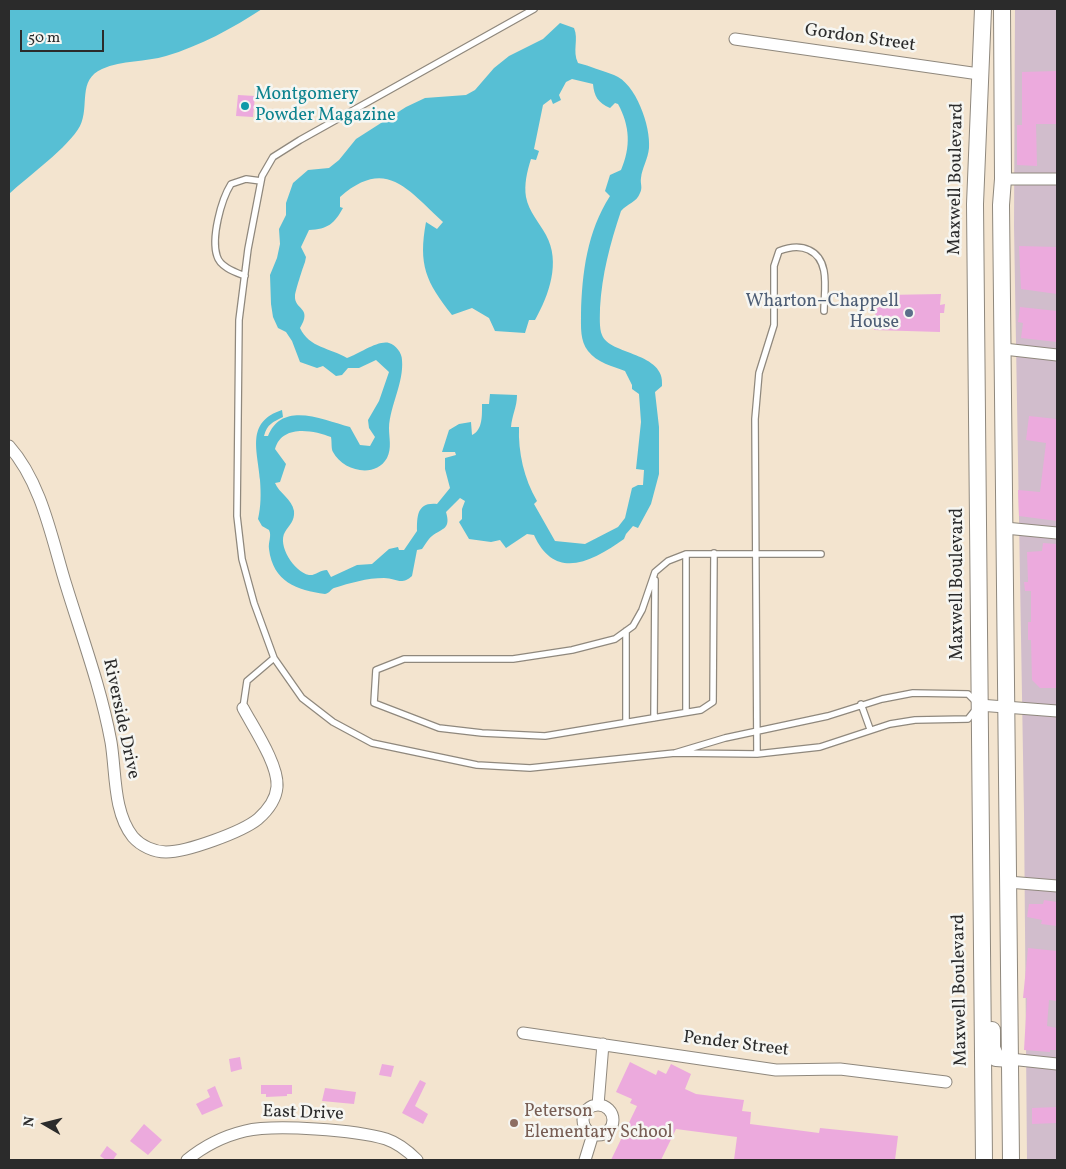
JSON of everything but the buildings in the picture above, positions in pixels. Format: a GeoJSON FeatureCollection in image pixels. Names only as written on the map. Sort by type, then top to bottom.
{"type":"FeatureCollection","features":[{"type":"Feature","properties":{"kind":"main road","name":"Maxwell Boulevard"},"geometry":{"type":"LineString","coordinates":[[983,9],[975,204],[984,1160]]}},
{"type":"Feature","properties":{"kind":"main road"},"geometry":{"type":"LineString","coordinates":[[1002,9],[1002,204],[1012,1160]]}},
{"type":"Feature","properties":{"kind":"main road"},"geometry":{"type":"LineString","coordinates":[[982,1000],[992,1033],[992,1048],[996,1058],[1010,1059]]}},
{"type":"Feature","properties":{"kind":"street","name":"Gordon Street"},"geometry":{"type":"LineString","coordinates":[[735,39],[979,74]]}},
{"type":"Feature","properties":{"kind":"street"},"geometry":{"type":"LineString","coordinates":[[1003,179],[1057,179]]}},
{"type":"Feature","properties":{"kind":"street"},"geometry":{"type":"LineString","coordinates":[[1004,349],[1057,355]]}},
{"type":"Feature","properties":{"kind":"street","name":"Riverside Drive"},"geometry":{"type":"LineString","coordinates":[[9,446],[22,464],[34,488],[96,680],[111,742],[119,806],[127,827],[134,837],[148,848],[166,852],[182,851],[217,838],[259,818],[271,804],[277,785],[274,768],[243,708]]}},
{"type":"Feature","properties":{"kind":"street"},"geometry":{"type":"LineString","coordinates":[[1005,528],[1057,533]]}},
{"type":"Feature","properties":{"kind":"street"},"geometry":{"type":"LineString","coordinates":[[979,705],[1057,711]]}},
{"type":"Feature","properties":{"kind":"street"},"geometry":{"type":"LineString","coordinates":[[1008,882],[1057,886]]}},
{"type":"Feature","properties":{"kind":"street","name":"Pender Street"},"geometry":{"type":"LineString","coordinates":[[523,1033],[776,1070],[840,1069],[946,1082]]}},
{"type":"Feature","properties":{"kind":"street"},"geometry":{"type":"LineString","coordinates":[[598,1105],[603,1044]]}},
{"type":"Feature","properties":{"kind":"street"},"geometry":{"type":"LineString","coordinates":[[1010,1059],[1057,1064]]}},
{"type":"Feature","properties":{"kind":"street"},"geometry":{"type":"LineString","coordinates":[[598,1105],[608,1110],[613,1120],[609,1131],[604,1134],[593,1134],[584,1126],[583,1121],[587,1110],[598,1105]]}},
{"type":"Feature","properties":{"kind":"street","name":"East Drive"},"geometry":{"type":"LineString","coordinates":[[188,1160],[204,1148],[234,1134],[275,1127],[374,1136],[400,1146],[417,1160]]}},
{"type":"Feature","properties":{"kind":"street"},"geometry":{"type":"LineString","coordinates":[[585,1160],[593,1134]]}},
{"type":"Feature","properties":{"kind":"lane"},"geometry":{"type":"LineString","coordinates":[[534,9],[273,157],[261,180],[239,320],[237,516],[242,559],[254,603],[274,658],[302,698],[333,722],[372,743],[415,753],[477,765],[530,768],[675,753],[757,754],[820,747],[870,729],[915,720],[968,719],[979,705],[968,694],[913,693],[861,704],[828,716],[756,731],[675,753]]}},
{"type":"Feature","properties":{"kind":"lane"},"geometry":{"type":"LineString","coordinates":[[245,276],[229,270],[217,258],[216,244],[222,198],[231,184],[246,179],[261,180]]}},
{"type":"Feature","properties":{"kind":"lane"},"geometry":{"type":"LineString","coordinates":[[757,754],[755,419],[759,373],[774,325],[774,266],[779,251],[787,247],[803,247],[818,254],[824,265],[824,311]]}},
{"type":"Feature","properties":{"kind":"lane"},"geometry":{"type":"LineString","coordinates":[[714,553],[713,702],[701,710],[545,736],[482,734],[438,728],[374,703],[376,670],[404,660],[513,659],[572,650],[615,639],[633,626],[642,610],[655,572],[668,561],[686,554],[714,553],[821,554]]}},
{"type":"Feature","properties":{"kind":"lane"},"geometry":{"type":"LineString","coordinates":[[686,554],[686,712]]}},
{"type":"Feature","properties":{"kind":"lane"},"geometry":{"type":"LineString","coordinates":[[654,718],[655,572]]}},
{"type":"Feature","properties":{"kind":"lane"},"geometry":{"type":"LineString","coordinates":[[626,631],[626,722]]}},
{"type":"Feature","properties":{"kind":"lane"},"geometry":{"type":"LineString","coordinates":[[243,708],[246,681],[274,658]]}},
{"type":"Feature","properties":{"kind":"lane"},"geometry":{"type":"LineString","coordinates":[[861,704],[870,729]]}},
{"type":"Feature","properties":{"kind":"shaded area"},"geometry":{"type":"Polygon","coordinates":[[[1015,9],[1057,9],[1057,1160],[1027,1160],[1024,813],[1014,226],[1015,9]]]}},
{"type":"Feature","properties":{"kind":"water"},"geometry":{"type":"Polygon","coordinates":[[[9,9],[262,9],[228,30],[179,52],[158,58],[110,66],[94,74],[89,80],[85,94],[83,118],[75,134],[9,194],[9,9]]]}},
{"type":"Feature","properties":{"kind":"water"},"geometry":{"type":"Polygon","coordinates":[[[560,23],[574,28],[576,59],[578,63],[614,75],[622,80],[635,96],[645,118],[649,148],[642,174],[641,191],[637,199],[621,211],[617,223],[610,247],[601,295],[600,329],[607,342],[647,360],[661,375],[662,386],[655,392],[659,427],[659,474],[651,504],[638,528],[633,526],[624,539],[587,560],[564,563],[553,559],[543,550],[534,535],[527,534],[506,548],[500,540],[491,542],[469,539],[459,522],[462,519],[462,509],[465,501],[460,498],[446,512],[447,525],[431,537],[422,549],[417,550],[412,576],[405,581],[388,578],[365,580],[334,588],[325,594],[296,587],[281,577],[276,569],[271,560],[269,549],[270,532],[262,526],[258,519],[261,495],[256,448],[258,430],[270,415],[282,410],[283,417],[269,426],[264,436],[268,436],[274,425],[283,418],[293,415],[304,415],[350,427],[360,445],[370,446],[375,437],[369,428],[368,420],[379,401],[389,372],[376,360],[359,368],[348,368],[342,375],[336,376],[323,366],[317,368],[300,362],[292,341],[286,332],[278,328],[273,317],[271,304],[270,275],[277,258],[280,244],[279,229],[286,215],[286,203],[293,183],[308,170],[329,168],[339,160],[356,139],[406,107],[425,98],[466,95],[475,90],[494,68],[509,56],[543,39],[560,23]],[[572,79],[566,82],[559,95],[561,100],[553,104],[551,99],[543,105],[534,149],[539,151],[536,160],[531,159],[526,178],[525,192],[529,207],[550,245],[553,267],[545,300],[535,320],[529,320],[525,333],[495,331],[489,318],[472,308],[452,315],[430,282],[424,262],[423,250],[426,222],[437,229],[443,222],[407,189],[395,182],[383,179],[370,179],[356,185],[340,197],[340,207],[343,208],[330,225],[309,230],[301,247],[306,257],[295,296],[295,301],[305,316],[300,328],[304,335],[315,344],[347,358],[374,345],[389,343],[400,352],[402,369],[390,419],[389,454],[382,465],[375,469],[367,470],[351,468],[338,459],[333,452],[331,437],[316,432],[291,432],[279,441],[275,449],[286,464],[280,482],[275,483],[291,503],[294,511],[293,520],[283,537],[283,544],[288,557],[303,573],[311,575],[327,570],[331,577],[357,565],[372,564],[389,549],[398,547],[399,550],[404,550],[417,531],[418,515],[422,508],[425,505],[437,504],[450,488],[445,469],[445,458],[456,455],[455,452],[442,452],[449,430],[459,424],[471,422],[472,435],[476,433],[481,422],[482,404],[489,404],[490,394],[517,395],[511,427],[519,427],[521,456],[525,475],[537,501],[534,504],[555,541],[585,544],[618,527],[625,518],[632,488],[643,485],[644,470],[636,469],[641,422],[639,394],[632,389],[625,371],[600,361],[585,347],[582,338],[581,314],[587,253],[596,224],[610,196],[605,191],[610,175],[621,170],[628,145],[628,137],[625,120],[618,104],[615,103],[610,108],[602,104],[594,92],[593,84],[572,79]]]}},
{"type":"Feature","properties":{"kind":"place","name":"Montgomery Powder Magazine"},"geometry":{"type":"Point","coordinates":[245,106]}},
{"type":"Feature","properties":{"kind":"place","name":"Wharton–Chappell House"},"geometry":{"type":"Point","coordinates":[909,313]}},
{"type":"Feature","properties":{"kind":"place","name":"Peterson Elementary School"},"geometry":{"type":"Point","coordinates":[514,1123]}}]}
